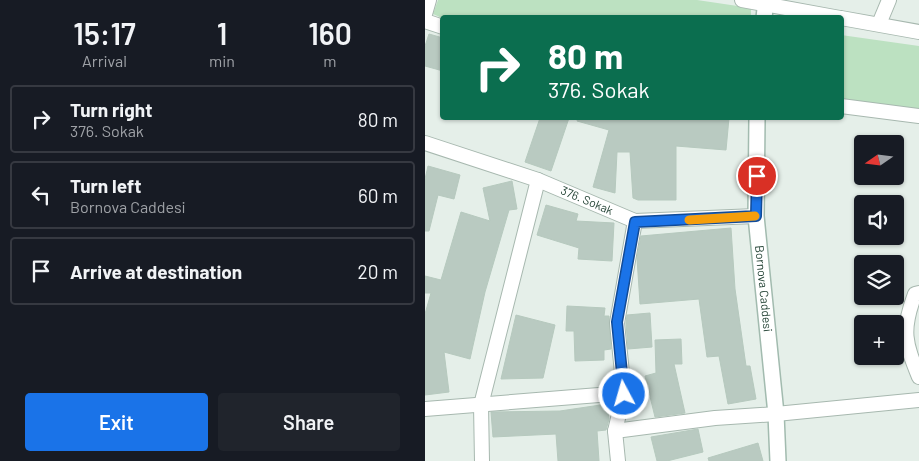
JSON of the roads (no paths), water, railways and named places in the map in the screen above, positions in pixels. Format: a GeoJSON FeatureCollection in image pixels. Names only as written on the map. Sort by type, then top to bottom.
{"type":"FeatureCollection","features":[{"type":"Feature","properties":{"kind":"street"},"geometry":{"type":"LineString","coordinates":[[425,14],[429,0]]}},
{"type":"Feature","properties":{"kind":"street"},"geometry":{"type":"LineString","coordinates":[[742,0],[765,7],[820,15]]}},
{"type":"Feature","properties":{"kind":"street"},"geometry":{"type":"LineString","coordinates":[[879,24],[889,0]]}},
{"type":"Feature","properties":{"kind":"street"},"geometry":{"type":"LineString","coordinates":[[844,18],[919,32]]}},
{"type":"Feature","properties":{"kind":"street"},"geometry":{"type":"LineString","coordinates":[[425,21],[440,26]]}},
{"type":"Feature","properties":{"kind":"street"},"geometry":{"type":"LineString","coordinates":[[844,106],[919,116]]}},
{"type":"Feature","properties":{"kind":"street","name":"Bornova Caddesi"},"geometry":{"type":"LineString","coordinates":[[757,120],[756,216],[779,461]]}},
{"type":"Feature","properties":{"kind":"street","name":"376. Sokak"},"geometry":{"type":"LineString","coordinates":[[425,143],[538,180],[635,222],[756,216]]}},
{"type":"Feature","properties":{"kind":"street"},"geometry":{"type":"LineString","coordinates":[[483,461],[481,405],[538,180]]}},
{"type":"Feature","properties":{"kind":"street"},"geometry":{"type":"LineString","coordinates":[[618,461],[615,431],[624,394],[617,322],[635,222]]}},
{"type":"Feature","properties":{"kind":"street"},"geometry":{"type":"LineString","coordinates":[[919,293],[915,294],[906,319],[906,346],[919,377]]}},
{"type":"Feature","properties":{"kind":"street"},"geometry":{"type":"LineString","coordinates":[[425,409],[624,394]]}},
{"type":"Feature","properties":{"kind":"street"},"geometry":{"type":"LineString","coordinates":[[615,431],[715,418],[919,400]]}}]}
